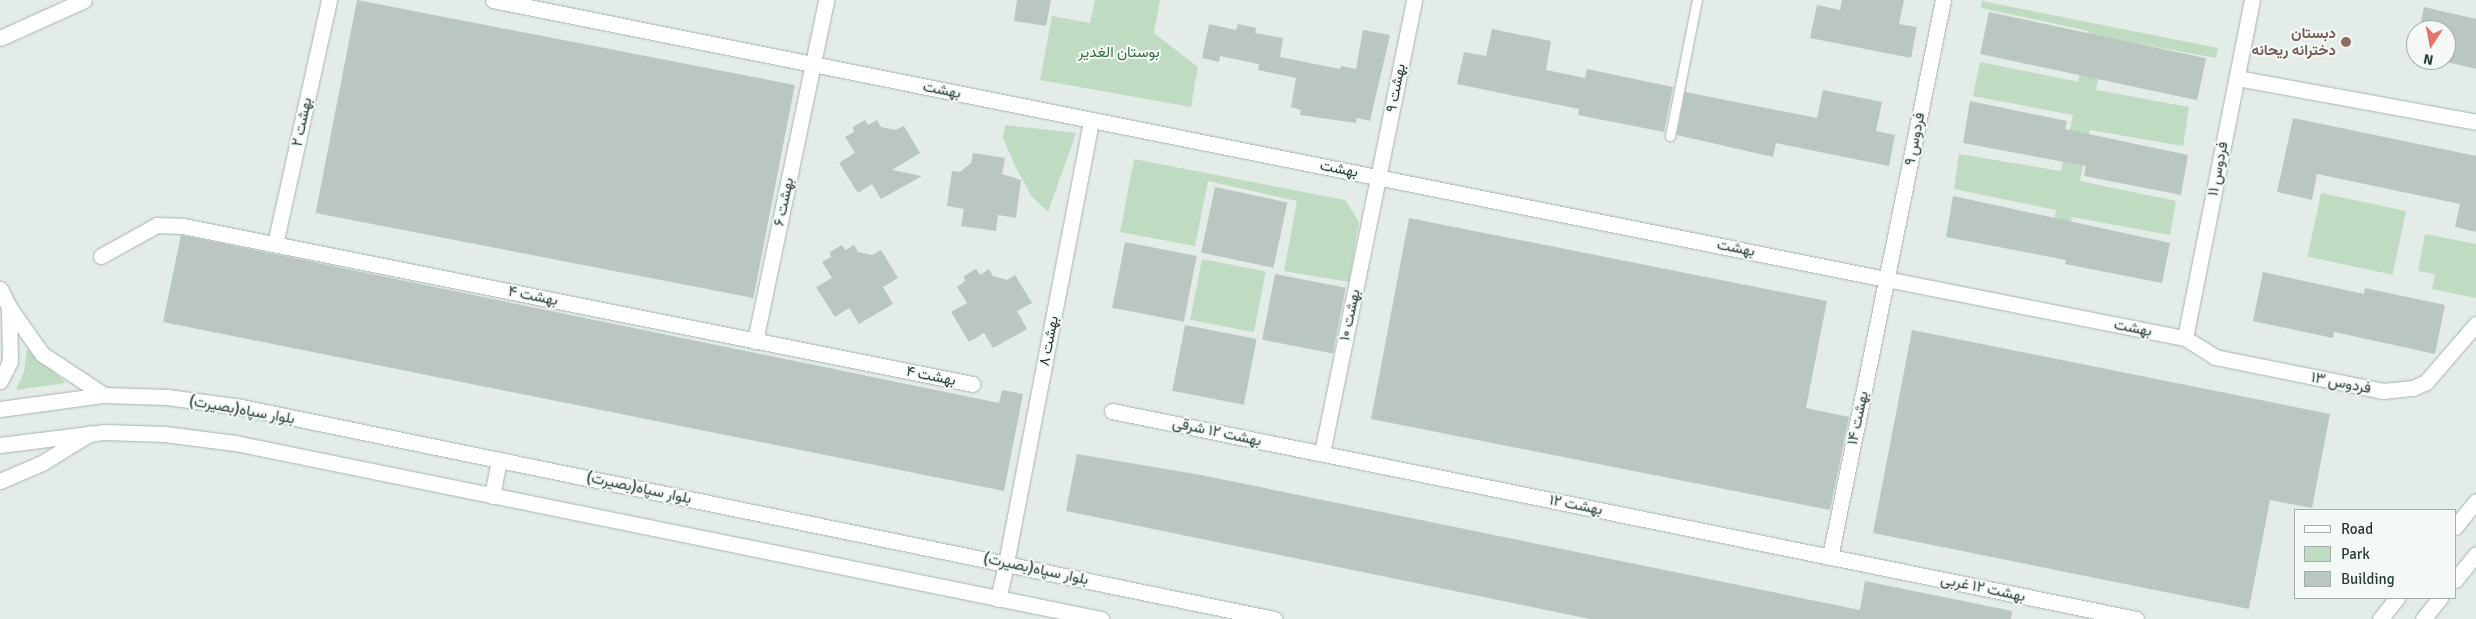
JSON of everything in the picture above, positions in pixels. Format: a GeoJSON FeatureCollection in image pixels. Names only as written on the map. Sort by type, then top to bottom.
{"type":"FeatureCollection","features":[{"type":"Feature","properties":{"kind":"street"},"geometry":{"type":"LineString","coordinates":[[0,38],[84,0]]}},
{"type":"Feature","properties":{"kind":"street","name":"بهشت ۲"},"geometry":{"type":"LineString","coordinates":[[275,244],[328,0]]}},
{"type":"Feature","properties":{"kind":"street","name":"بهشت"},"geometry":{"type":"LineString","coordinates":[[493,0],[522,3],[812,64],[2184,338]]}},
{"type":"Feature","properties":{"kind":"street","name":"بهشت ۶"},"geometry":{"type":"LineString","coordinates":[[755,340],[826,0]]}},
{"type":"Feature","properties":{"kind":"street","name":"بهشت ۹"},"geometry":{"type":"LineString","coordinates":[[1378,177],[1414,0]]}},
{"type":"Feature","properties":{"kind":"street","name":"فردوس ۹"},"geometry":{"type":"LineString","coordinates":[[1886,279],[1943,0]]}},
{"type":"Feature","properties":{"kind":"street","name":"فردوس ۱۱"},"geometry":{"type":"LineString","coordinates":[[2184,338],[2252,0]]}},
{"type":"Feature","properties":{"kind":"street"},"geometry":{"type":"LineString","coordinates":[[2237,78],[2476,122]]}},
{"type":"Feature","properties":{"kind":"street","name":"بهشت ۸"},"geometry":{"type":"LineString","coordinates":[[998,599],[1092,120]]}},
{"type":"Feature","properties":{"kind":"street","name":"بهشت ۱۰"},"geometry":{"type":"LineString","coordinates":[[1322,454],[1378,177]]}},
{"type":"Feature","properties":{"kind":"street","name":"بهشت ۴"},"geometry":{"type":"LineString","coordinates":[[101,256],[157,225],[183,226],[972,384]]}},
{"type":"Feature","properties":{"kind":"street","name":"بهشت ۱۴"},"geometry":{"type":"LineString","coordinates":[[1830,557],[1886,279]]}},
{"type":"Feature","properties":{"kind":"street"},"geometry":{"type":"LineString","coordinates":[[0,289],[9,307],[42,354],[104,395]]}},
{"type":"Feature","properties":{"kind":"street"},"geometry":{"type":"LineString","coordinates":[[0,381],[10,361],[9,307]]}},
{"type":"Feature","properties":{"kind":"street","name":"فردوس ۱۳"},"geometry":{"type":"LineString","coordinates":[[2184,338],[2214,357],[2383,391],[2398,392],[2426,382],[2476,324]]}},
{"type":"Feature","properties":{"kind":"street","name":"بلوار سپاه(بصیرت)"},"geometry":{"type":"LineString","coordinates":[[0,408],[104,395],[167,397],[241,407],[1274,619]]}},
{"type":"Feature","properties":{"kind":"street","name":"بهشت ۱۲ شرقی"},"geometry":{"type":"LineString","coordinates":[[1112,411],[1322,454]]}},
{"type":"Feature","properties":{"kind":"street"},"geometry":{"type":"LineString","coordinates":[[0,446],[92,433],[164,434],[235,443],[1101,619]]}},
{"type":"Feature","properties":{"kind":"street"},"geometry":{"type":"LineString","coordinates":[[0,481],[42,463],[92,433]]}},
{"type":"Feature","properties":{"kind":"street","name":"بهشت ۱۲"},"geometry":{"type":"LineString","coordinates":[[1322,454],[1830,557]]}},
{"type":"Feature","properties":{"kind":"street"},"geometry":{"type":"LineString","coordinates":[[492,496],[499,460]]}},
{"type":"Feature","properties":{"kind":"street"},"geometry":{"type":"LineString","coordinates":[[2456,526],[2476,501]]}},
{"type":"Feature","properties":{"kind":"street"},"geometry":{"type":"LineString","coordinates":[[2456,579],[2476,554]]}},
{"type":"Feature","properties":{"kind":"street","name":"بهشت ۱۲ غربی"},"geometry":{"type":"LineString","coordinates":[[1830,557],[2136,619]]}},
{"type":"Feature","properties":{"kind":"street"},"geometry":{"type":"LineString","coordinates":[[2380,619],[2396,599]]}},
{"type":"Feature","properties":{"kind":"street"},"geometry":{"type":"LineString","coordinates":[[2423,619],[2439,599]]}},
{"type":"Feature","properties":{"kind":"lane"},"geometry":{"type":"LineString","coordinates":[[1670,136],[1696,0]]}},
{"type":"Feature","properties":{"kind":"green space","name":"بوستان الغدیر"},"geometry":{"type":"Polygon","coordinates":[[[1095,0],[1160,0],[1154,33],[1198,67],[1191,107],[1040,80],[1052,16],[1090,23],[1095,0]]]}},
{"type":"Feature","properties":{"kind":"green space"},"geometry":{"type":"Polygon","coordinates":[[[1982,1],[2218,48],[2216,58],[2107,38],[2096,90],[2189,107],[2183,146],[2090,130],[2080,181],[2176,201],[2170,235],[2072,217],[2063,254],[2049,252],[2056,210],[1954,189],[1959,154],[2061,171],[2073,115],[1973,96],[1980,62],[2078,82],[2089,31],[1981,8],[1982,1]]]}},
{"type":"Feature","properties":{"kind":"green space"},"geometry":{"type":"Polygon","coordinates":[[[1005,125],[1076,133],[1048,212],[1032,197],[1014,164],[1003,137],[1005,125]]]}},
{"type":"Feature","properties":{"kind":"green space"},"geometry":{"type":"Polygon","coordinates":[[[1134,159],[1345,200],[1359,222],[1349,282],[1284,271],[1297,201],[1208,181],[1195,246],[1120,232],[1134,159]]]}},
{"type":"Feature","properties":{"kind":"green space"},"geometry":{"type":"Polygon","coordinates":[[[2321,193],[2406,211],[2393,275],[2307,257],[2321,193]]]}},
{"type":"Feature","properties":{"kind":"green space"},"geometry":{"type":"Polygon","coordinates":[[[2425,234],[2476,244],[2476,298],[2432,289],[2435,274],[2418,271],[2425,234]]]}},
{"type":"Feature","properties":{"kind":"green space"},"geometry":{"type":"Polygon","coordinates":[[[1202,259],[1266,271],[1254,332],[1190,320],[1202,259]]]}},
{"type":"Feature","properties":{"kind":"green space"},"geometry":{"type":"Polygon","coordinates":[[[27,349],[66,383],[16,390],[24,372],[27,349]]]}},
{"type":"Feature","properties":{"kind":"building"},"geometry":{"type":"Polygon","coordinates":[[[357,0],[795,85],[753,298],[316,213],[357,0]]]}},
{"type":"Feature","properties":{"kind":"building"},"geometry":{"type":"Polygon","coordinates":[[[1017,0],[1051,0],[1046,26],[1014,21],[1017,0]]]}},
{"type":"Feature","properties":{"kind":"building"},"geometry":{"type":"Polygon","coordinates":[[[1842,0],[1904,0],[1899,24],[1917,27],[1911,58],[1810,38],[1817,5],[1840,10],[1842,0]]]}},
{"type":"Feature","properties":{"kind":"building"},"geometry":{"type":"Polygon","coordinates":[[[2424,7],[2476,19],[2476,69],[2456,64],[2456,20],[2421,20],[2424,7]]]}},
{"type":"Feature","properties":{"kind":"building"},"geometry":{"type":"Polygon","coordinates":[[[1989,12],[2206,58],[2197,100],[1980,54],[1989,12]]]}},
{"type":"Feature","properties":{"kind":"building"},"geometry":{"type":"Polygon","coordinates":[[[1209,24],[1236,30],[1238,24],[1256,28],[1255,33],[1283,38],[1280,57],[1340,69],[1341,66],[1356,69],[1363,30],[1390,35],[1370,121],[1357,118],[1356,123],[1300,115],[1301,110],[1291,107],[1296,78],[1258,70],[1259,64],[1220,56],[1219,62],[1202,58],[1209,24]]]}},
{"type":"Feature","properties":{"kind":"building"},"geometry":{"type":"Polygon","coordinates":[[[1492,29],[1551,41],[1546,70],[1585,78],[1587,69],[1673,87],[1664,132],[1578,115],[1579,109],[1457,84],[1464,52],[1486,56],[1492,29]]]}},
{"type":"Feature","properties":{"kind":"building"},"geometry":{"type":"Polygon","coordinates":[[[1823,90],[1882,102],[1876,131],[1895,135],[1889,166],[1776,143],[1773,157],[1677,135],[1685,92],[1817,118],[1823,90]]]}},
{"type":"Feature","properties":{"kind":"building"},"geometry":{"type":"Polygon","coordinates":[[[1970,101],[2067,121],[2065,129],[2188,155],[2181,195],[2084,176],[2086,166],[1963,143],[1970,101]]]}},
{"type":"Feature","properties":{"kind":"building"},"geometry":{"type":"Polygon","coordinates":[[[2293,118],[2476,156],[2476,232],[2455,227],[2460,204],[2317,174],[2312,200],[2277,192],[2293,118]]]}},
{"type":"Feature","properties":{"kind":"building"},"geometry":{"type":"Polygon","coordinates":[[[865,120],[868,125],[877,120],[881,127],[895,130],[904,126],[920,153],[892,170],[922,176],[881,199],[872,184],[858,193],[839,163],[855,153],[845,137],[854,132],[853,127],[865,120]]]}},
{"type":"Feature","properties":{"kind":"building"},"geometry":{"type":"Polygon","coordinates":[[[973,153],[1005,158],[1002,174],[1021,180],[1016,218],[998,215],[996,231],[961,226],[964,209],[947,206],[952,171],[960,172],[971,163],[973,153]]]}},
{"type":"Feature","properties":{"kind":"building"},"geometry":{"type":"Polygon","coordinates":[[[1215,187],[1287,202],[1273,268],[1201,253],[1215,187]]]}},
{"type":"Feature","properties":{"kind":"building"},"geometry":{"type":"Polygon","coordinates":[[[1953,196],[2170,243],[2162,283],[2065,264],[2066,260],[1946,237],[1953,196]]]}},
{"type":"Feature","properties":{"kind":"building"},"geometry":{"type":"Polygon","coordinates":[[[1409,218],[1827,301],[1806,408],[1849,417],[1830,510],[1371,419],[1409,218]]]}},
{"type":"Feature","properties":{"kind":"building"},"geometry":{"type":"Polygon","coordinates":[[[181,235],[999,403],[1002,390],[1023,394],[1004,491],[163,322],[181,235]]]}},
{"type":"Feature","properties":{"kind":"building"},"geometry":{"type":"Polygon","coordinates":[[[1125,242],[1197,256],[1184,322],[1112,308],[1125,242]]]}},
{"type":"Feature","properties":{"kind":"building"},"geometry":{"type":"Polygon","coordinates":[[[842,245],[845,250],[854,245],[858,252],[872,255],[881,250],[898,278],[883,287],[893,304],[859,324],[849,308],[835,317],[816,287],[832,278],[822,262],[831,257],[830,252],[842,245]]]}},
{"type":"Feature","properties":{"kind":"building"},"geometry":{"type":"Polygon","coordinates":[[[976,269],[980,275],[989,269],[993,276],[1007,280],[1015,275],[1032,303],[1017,311],[1027,329],[993,348],[984,333],[969,342],[951,312],[967,303],[957,287],[965,281],[964,276],[976,269]]]}},
{"type":"Feature","properties":{"kind":"building"},"geometry":{"type":"Polygon","coordinates":[[[2263,272],[2364,294],[2365,288],[2445,305],[2435,354],[2334,332],[2333,338],[2253,321],[2263,272]]]}},
{"type":"Feature","properties":{"kind":"building"},"geometry":{"type":"Polygon","coordinates":[[[1275,274],[1346,288],[1333,354],[1262,340],[1275,274]]]}},
{"type":"Feature","properties":{"kind":"building"},"geometry":{"type":"Polygon","coordinates":[[[1185,325],[1257,339],[1244,405],[1172,391],[1185,325]]]}},
{"type":"Feature","properties":{"kind":"building"},"geometry":{"type":"Polygon","coordinates":[[[1912,330],[2330,414],[2312,508],[2270,500],[2249,609],[1873,533],[1912,330]]]}},
{"type":"Feature","properties":{"kind":"building"},"geometry":{"type":"Polygon","coordinates":[[[1077,454],[1201,475],[1860,610],[1865,581],[2012,611],[2011,619],[1590,619],[1066,511],[1077,454]]]}},
{"type":"Feature","properties":{"kind":"place","name":"دبستان دخترانه ریحانه"},"geometry":{"type":"Point","coordinates":[2346,42]}}]}
